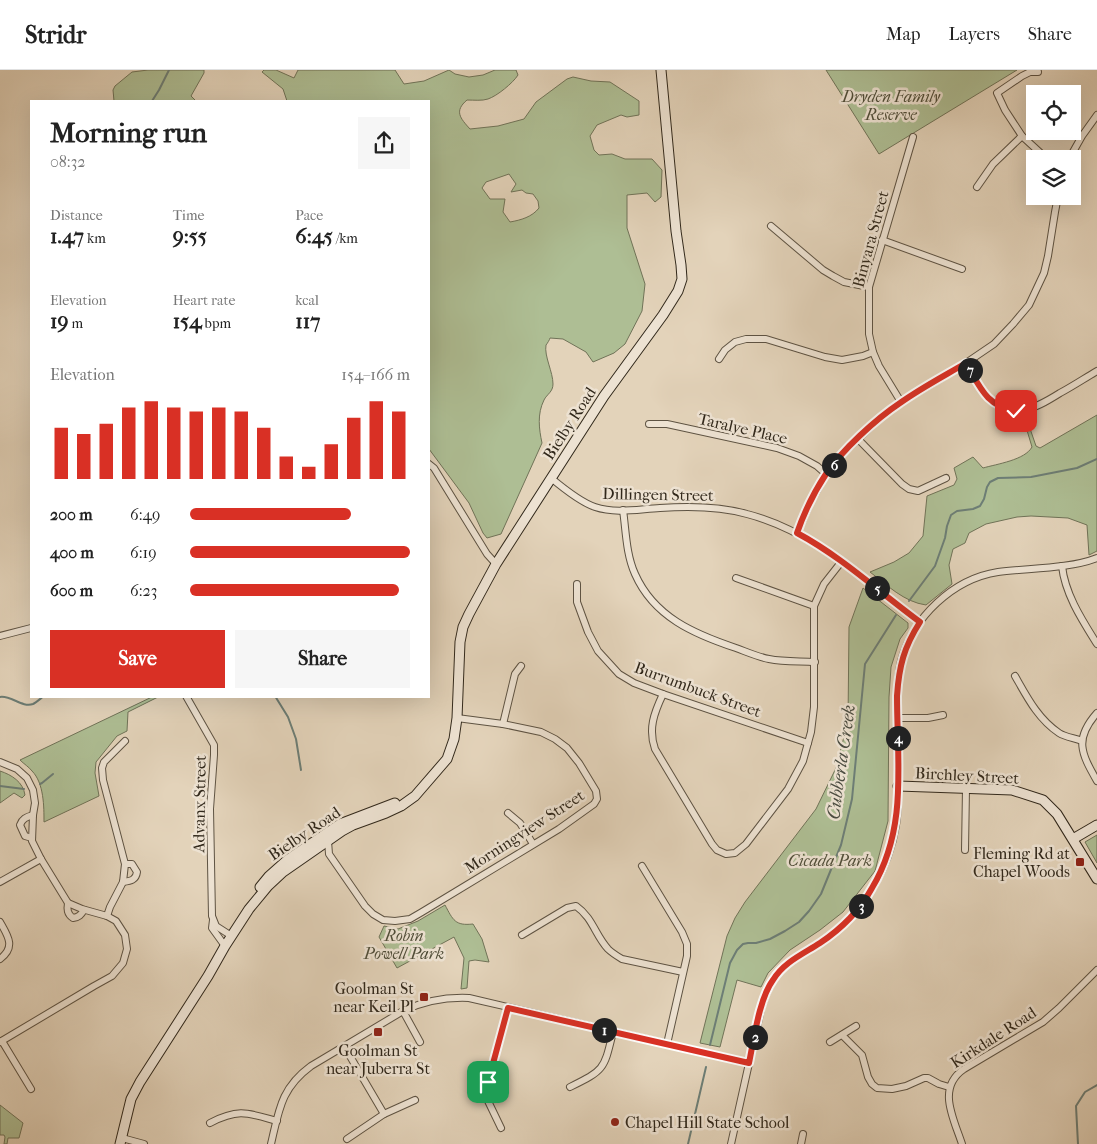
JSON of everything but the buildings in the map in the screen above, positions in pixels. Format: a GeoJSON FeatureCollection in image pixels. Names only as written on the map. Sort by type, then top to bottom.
{"type":"FeatureCollection","features":[{"type":"Feature","properties":{"kind":"street","name":"Bielby Road"},"geometry":{"type":"LineString","coordinates":[[121,1141],[131,1099],[140,1082],[208,976],[228,941],[249,909],[268,886],[315,849],[353,825],[401,806],[415,796],[447,759],[454,739],[460,642],[463,627],[496,564],[604,396],[663,315],[678,290],[682,279],[661,70]]}},
{"type":"Feature","properties":{"kind":"street"},"geometry":{"type":"LineString","coordinates":[[1038,72],[1030,72],[996,93],[1022,136],[1038,150]]}},
{"type":"Feature","properties":{"kind":"street"},"geometry":{"type":"LineString","coordinates":[[1074,150],[1097,115]]}},
{"type":"Feature","properties":{"kind":"street","name":"Binyara Street"},"geometry":{"type":"LineString","coordinates":[[901,402],[879,366],[873,352],[870,334],[869,287],[914,136]]}},
{"type":"Feature","properties":{"kind":"street"},"geometry":{"type":"LineString","coordinates":[[977,188],[993,164],[1022,136]]}},
{"type":"Feature","properties":{"kind":"street"},"geometry":{"type":"LineString","coordinates":[[797,533],[810,502],[826,474],[841,455],[881,417],[901,402],[994,344],[1029,305],[1044,273],[1056,205]]}},
{"type":"Feature","properties":{"kind":"street"},"geometry":{"type":"LineString","coordinates":[[771,226],[823,270],[844,282],[869,287]]}},
{"type":"Feature","properties":{"kind":"street"},"geometry":{"type":"LineString","coordinates":[[882,240],[962,268]]}},
{"type":"Feature","properties":{"kind":"street"},"geometry":{"type":"LineString","coordinates":[[719,359],[735,342],[766,339],[825,357],[842,360],[873,352]]}},
{"type":"Feature","properties":{"kind":"street"},"geometry":{"type":"LineString","coordinates":[[966,363],[983,392],[994,403],[1005,409],[1016,411],[1029,410],[1044,403],[1097,370]]}},
{"type":"Feature","properties":{"kind":"street","name":"Taralye Place"},"geometry":{"type":"LineString","coordinates":[[649,424],[667,424],[777,448],[799,456],[826,474]]}},
{"type":"Feature","properties":{"kind":"street"},"geometry":{"type":"LineString","coordinates":[[858,439],[909,489],[918,491],[946,478]]}},
{"type":"Feature","properties":{"kind":"street"},"geometry":{"type":"LineString","coordinates":[[431,466],[496,564]]}},
{"type":"Feature","properties":{"kind":"street","name":"Dillingen Street"},"geometry":{"type":"LineString","coordinates":[[551,478],[576,497],[594,507],[609,510],[678,507],[717,508],[763,519],[797,533],[822,547],[920,622]]}},
{"type":"Feature","properties":{"kind":"street"},"geometry":{"type":"LineString","coordinates":[[623,510],[630,557],[635,574],[656,606],[696,634],[767,658],[814,662]]}},
{"type":"Feature","properties":{"kind":"street"},"geometry":{"type":"LineString","coordinates":[[732,1144],[762,1005],[773,979],[786,964],[822,942],[859,908],[878,879],[890,850],[897,814],[898,678],[910,638],[926,614],[944,597],[962,585],[981,576],[1083,563],[1097,558]]}},
{"type":"Feature","properties":{"kind":"street"},"geometry":{"type":"LineString","coordinates":[[662,694],[652,727],[652,739],[655,749],[712,844],[717,850],[726,854],[735,853],[746,844],[788,790],[803,761],[811,732],[814,707],[814,606],[824,584],[842,561]]}},
{"type":"Feature","properties":{"kind":"street"},"geometry":{"type":"LineString","coordinates":[[1062,566],[1063,578],[1068,592],[1097,644]]}},
{"type":"Feature","properties":{"kind":"street"},"geometry":{"type":"LineString","coordinates":[[736,578],[814,606]]}},
{"type":"Feature","properties":{"kind":"street","name":"Burrumbuck Street"},"geometry":{"type":"LineString","coordinates":[[577,584],[577,602],[588,632],[598,651],[619,674],[634,683],[662,694],[808,744]]}},
{"type":"Feature","properties":{"kind":"street"},"geometry":{"type":"LineString","coordinates":[[0,636],[30,628]]}},
{"type":"Feature","properties":{"kind":"street"},"geometry":{"type":"LineString","coordinates":[[503,724],[515,674],[521,666]]}},
{"type":"Feature","properties":{"kind":"street"},"geometry":{"type":"LineString","coordinates":[[1014,676],[1031,704],[1045,721],[1060,734],[1082,741]]}},
{"type":"Feature","properties":{"kind":"street","name":"Advanx Street"},"geometry":{"type":"LineString","coordinates":[[187,698],[214,745],[210,809],[212,928],[228,941]]}},
{"type":"Feature","properties":{"kind":"street"},"geometry":{"type":"LineString","coordinates":[[1097,713],[1086,726],[1082,741],[1083,753],[1097,781]]}},
{"type":"Feature","properties":{"kind":"street"},"geometry":{"type":"LineString","coordinates":[[897,718],[943,716]]}},
{"type":"Feature","properties":{"kind":"street","name":"Morningview Street"},"geometry":{"type":"LineString","coordinates":[[329,854],[365,906],[373,914],[383,920],[410,919],[533,844],[594,804],[598,799],[596,791],[579,763],[567,748],[555,739],[541,732],[503,724],[456,718]]}},
{"type":"Feature","properties":{"kind":"street"},"geometry":{"type":"LineString","coordinates":[[107,916],[123,882],[125,864],[103,780],[102,768],[104,762],[125,741]]}},
{"type":"Feature","properties":{"kind":"street"},"geometry":{"type":"LineString","coordinates":[[0,762],[17,769],[27,778],[33,790],[35,803],[32,838],[41,858],[68,903],[84,910],[107,916],[116,921],[125,935],[127,949],[123,963],[112,976],[1,1042],[31,1089]]}},
{"type":"Feature","properties":{"kind":"street","name":"Bielby Road"},"geometry":{"type":"LineString","coordinates":[[228,941],[233,925],[243,908],[269,876],[287,860],[340,824],[393,804],[427,781]]}},
{"type":"Feature","properties":{"kind":"street","name":"Birchley Street"},"geometry":{"type":"LineString","coordinates":[[898,786],[1012,790],[1043,800],[1057,814],[1097,879]]}},
{"type":"Feature","properties":{"kind":"street"},"geometry":{"type":"LineString","coordinates":[[965,850],[966,788]]}},
{"type":"Feature","properties":{"kind":"street"},"geometry":{"type":"LineString","coordinates":[[508,813],[520,823],[533,844]]}},
{"type":"Feature","properties":{"kind":"street"},"geometry":{"type":"LineString","coordinates":[[32,838],[25,836],[20,826],[21,821],[33,815]]}},
{"type":"Feature","properties":{"kind":"street"},"geometry":{"type":"LineString","coordinates":[[1073,839],[1097,824]]}},
{"type":"Feature","properties":{"kind":"street"},"geometry":{"type":"LineString","coordinates":[[315,849],[329,854],[328,841]]}},
{"type":"Feature","properties":{"kind":"street"},"geometry":{"type":"LineString","coordinates":[[0,882],[41,858]]}},
{"type":"Feature","properties":{"kind":"street"},"geometry":{"type":"LineString","coordinates":[[123,882],[134,880],[137,876],[137,872],[132,864],[125,864]]}},
{"type":"Feature","properties":{"kind":"street"},"geometry":{"type":"LineString","coordinates":[[642,866],[682,932],[686,944],[687,956],[667,1044]]}},
{"type":"Feature","properties":{"kind":"street"},"geometry":{"type":"LineString","coordinates":[[68,903],[67,911],[73,918],[82,914],[84,910]]}},
{"type":"Feature","properties":{"kind":"street"},"geometry":{"type":"LineString","coordinates":[[522,936],[567,908],[576,906],[585,912],[607,948],[622,959],[683,972]]}},
{"type":"Feature","properties":{"kind":"street"},"geometry":{"type":"LineString","coordinates":[[213,920],[228,941]]}},
{"type":"Feature","properties":{"kind":"street"},"geometry":{"type":"LineString","coordinates":[[0,922],[9,938],[6,954],[0,960]]}},
{"type":"Feature","properties":{"kind":"street","name":"Kirkdale Road"},"geometry":{"type":"LineString","coordinates":[[962,1144],[950,1109],[948,1095],[952,1081],[961,1072],[1043,1022],[1097,970]]}},
{"type":"Feature","properties":{"kind":"street"},"geometry":{"type":"LineString","coordinates":[[271,1144],[284,1098],[300,1074],[403,1011],[424,1003],[444,999],[469,998],[749,1063]]}},
{"type":"Feature","properties":{"kind":"street"},"geometry":{"type":"LineString","coordinates":[[501,1128],[488,1101],[486,1092],[508,1008]]}},
{"type":"Feature","properties":{"kind":"street"},"geometry":{"type":"LineString","coordinates":[[403,1011],[420,1042]]}},
{"type":"Feature","properties":{"kind":"street"},"geometry":{"type":"LineString","coordinates":[[830,1042],[856,1026]]}},
{"type":"Feature","properties":{"kind":"street"},"geometry":{"type":"LineString","coordinates":[[570,1087],[591,1077],[604,1065],[613,1032]]}},
{"type":"Feature","properties":{"kind":"street"},"geometry":{"type":"LineString","coordinates":[[842,1035],[862,1055],[868,1077],[877,1088],[892,1089],[906,1086],[924,1078],[928,1078],[938,1084],[950,1086]]}},
{"type":"Feature","properties":{"kind":"street"},"geometry":{"type":"LineString","coordinates":[[344,1046],[384,1114]]}},
{"type":"Feature","properties":{"kind":"street"},"geometry":{"type":"LineString","coordinates":[[347,1139],[384,1114],[415,1100]]}},
{"type":"Feature","properties":{"kind":"street"},"geometry":{"type":"LineString","coordinates":[[210,1123],[234,1113],[243,1112],[277,1121]]}},
{"type":"Feature","properties":{"kind":"street"},"geometry":{"type":"LineString","coordinates":[[801,1144],[803,1134]]}},
{"type":"Feature","properties":{"kind":"street"},"geometry":{"type":"LineString","coordinates":[[121,1141],[144,1144]]}},
{"type":"Feature","properties":{"kind":"green space"},"geometry":{"type":"Polygon","coordinates":[[[148,70],[204,70],[191,96],[195,100],[114,100],[113,90],[115,86],[132,72],[148,70]]]}},
{"type":"Feature","properties":{"kind":"green space"},"geometry":{"type":"Polygon","coordinates":[[[264,70],[276,70],[294,78],[298,70],[395,70],[404,84],[424,81],[449,70],[455,74],[469,77],[483,75],[495,70],[516,70],[518,75],[516,78],[496,95],[486,100],[467,100],[463,104],[460,111],[461,118],[470,129],[498,126],[524,119],[536,102],[567,79],[573,77],[591,81],[610,82],[639,101],[639,115],[627,117],[621,115],[597,125],[590,136],[594,150],[599,155],[612,154],[625,159],[652,159],[662,170],[661,197],[655,202],[647,193],[627,195],[627,228],[645,284],[642,311],[625,344],[614,353],[593,362],[586,352],[563,339],[550,338],[546,349],[553,384],[540,411],[539,427],[542,443],[501,534],[487,538],[469,503],[430,450],[430,100],[287,100],[283,89],[262,72],[264,70]],[[509,174],[486,182],[482,188],[490,199],[505,199],[503,212],[510,222],[526,218],[539,208],[538,201],[533,194],[522,190],[511,192],[516,184],[509,174]]]}},
{"type":"Feature","properties":{"kind":"green space","name":"Dryden Family Reserve"},"geometry":{"type":"Polygon","coordinates":[[[826,70],[1017,70],[879,154],[826,70]]]}},
{"type":"Feature","properties":{"kind":"green space"},"geometry":{"type":"Polygon","coordinates":[[[1097,415],[1097,551],[1089,555],[1087,525],[1068,518],[1017,517],[986,524],[969,533],[965,543],[953,549],[949,565],[952,584],[926,605],[903,597],[870,572],[894,562],[909,553],[923,536],[927,496],[954,485],[957,479],[954,468],[973,457],[983,468],[1010,461],[1023,455],[1032,447],[1023,417],[1026,417],[1036,446],[1040,448],[1097,415]]]}},
{"type":"Feature","properties":{"kind":"green space","name":"Cicada Park"},"geometry":{"type":"Polygon","coordinates":[[[863,588],[908,623],[908,628],[900,639],[891,667],[888,821],[875,871],[843,912],[790,950],[768,973],[761,987],[737,980],[720,1047],[700,1043],[727,936],[735,918],[745,902],[816,809],[836,768],[848,721],[849,627],[863,588]]]}},
{"type":"Feature","properties":{"kind":"green space"},"geometry":{"type":"Polygon","coordinates":[[[150,698],[156,698],[128,712],[127,731],[117,736],[96,762],[95,773],[99,796],[44,822],[43,795],[39,782],[31,770],[20,760],[150,698]]]}},
{"type":"Feature","properties":{"kind":"green space"},"geometry":{"type":"Polygon","coordinates":[[[0,771],[13,777],[22,786],[25,795],[22,798],[14,793],[0,803],[0,771]]]}},
{"type":"Feature","properties":{"kind":"green space"},"geometry":{"type":"Polygon","coordinates":[[[1097,835],[1097,863],[1085,842],[1097,835]]]}},
{"type":"Feature","properties":{"kind":"green space","name":"Robin Powell Park"},"geometry":{"type":"Polygon","coordinates":[[[445,905],[455,921],[462,924],[473,924],[482,939],[489,962],[469,961],[467,988],[461,989],[464,958],[454,937],[397,968],[379,937],[384,926],[398,929],[418,921],[445,905]]]}},
{"type":"Feature","properties":{"kind":"green space"},"geometry":{"type":"Polygon","coordinates":[[[0,1105],[23,1123],[19,1138],[8,1138],[7,1144],[4,1144],[4,1135],[0,1135],[0,1105]]]}},
{"type":"Feature","properties":{"kind":"waterway"},"geometry":{"type":"LineString","coordinates":[[153,100],[169,70]]}},
{"type":"Feature","properties":{"kind":"waterway","name":"Cubberla Creek"},"geometry":{"type":"LineString","coordinates":[[909,601],[935,566],[951,515],[957,511],[980,506],[990,482],[998,478],[1031,477],[1077,468],[1097,459]]}},
{"type":"Feature","properties":{"kind":"waterway","name":"Cubberla Creek"},"geometry":{"type":"LineString","coordinates":[[710,1045],[730,963],[737,950],[743,944],[770,939],[799,922],[821,894],[841,845],[852,799],[865,664],[896,615]]}},
{"type":"Feature","properties":{"kind":"waterway"},"geometry":{"type":"LineString","coordinates":[[0,697],[29,705],[41,698]]}},
{"type":"Feature","properties":{"kind":"waterway"},"geometry":{"type":"LineString","coordinates":[[276,698],[288,717],[296,739],[301,770]]}},
{"type":"Feature","properties":{"kind":"waterway"},"geometry":{"type":"LineString","coordinates":[[40,784],[53,774]]}},
{"type":"Feature","properties":{"kind":"waterway"},"geometry":{"type":"LineString","coordinates":[[0,786],[24,789]]}},
{"type":"Feature","properties":{"kind":"waterway","name":"Cubberla Creek"},"geometry":{"type":"LineString","coordinates":[[688,1144],[706,1067]]}},
{"type":"Feature","properties":{"kind":"waterway"},"geometry":{"type":"LineString","coordinates":[[1078,1144],[1076,1106],[1085,1092],[1097,1085]]}},
{"type":"Feature","properties":{"kind":"place","name":"Fleming Rd at Chapel Woods"},"geometry":{"type":"Point","coordinates":[1080,862]}},
{"type":"Feature","properties":{"kind":"place","name":"Goolman St near Keil Pl"},"geometry":{"type":"Point","coordinates":[424,997]}},
{"type":"Feature","properties":{"kind":"place","name":"Goolman St near Juberra St"},"geometry":{"type":"Point","coordinates":[378,1032]}},
{"type":"Feature","properties":{"kind":"place","name":"Chapel Hill State School"},"geometry":{"type":"Point","coordinates":[615,1122]}},
{"type":"Feature","properties":{"kind":"route"},"geometry":{"type":"LineString","coordinates":[[488,1082],[508,1008],[749,1063],[762,1005],[770,983],[786,964],[822,942],[859,908],[867,898],[882,870],[890,850],[896,824],[898,801],[898,678],[910,638],[920,622],[842,561],[797,533],[800,524],[826,474],[841,455],[881,417],[901,402],[966,363],[983,392],[994,403],[1005,409],[1016,411]]}}]}
